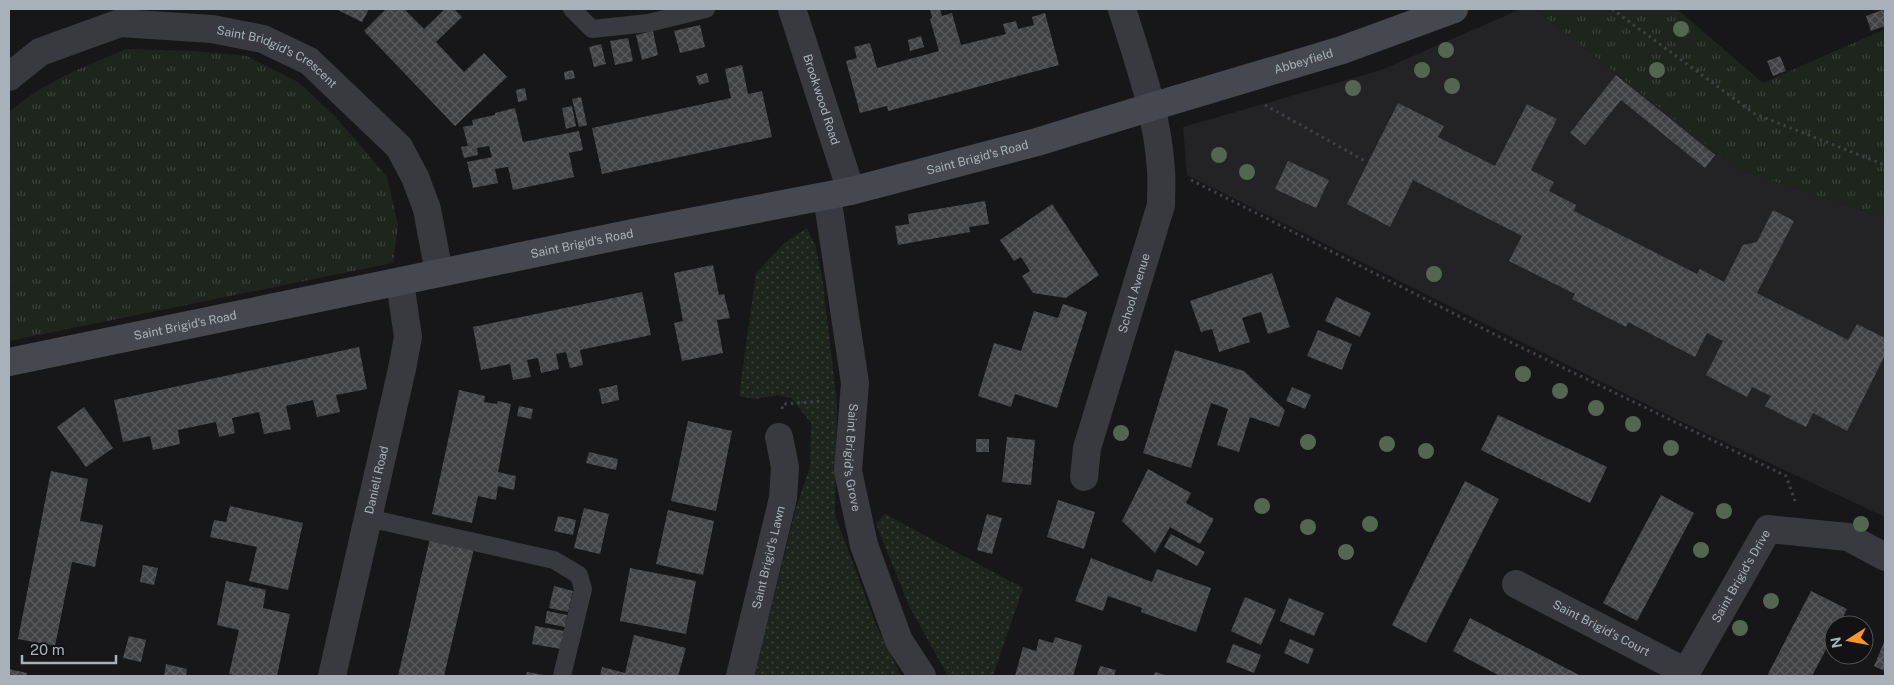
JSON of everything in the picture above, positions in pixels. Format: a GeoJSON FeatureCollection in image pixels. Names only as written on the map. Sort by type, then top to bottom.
{"type":"FeatureCollection","features":[{"type":"Feature","properties":{"kind":"street","name":"Brookwood Road"},"geometry":{"type":"LineString","coordinates":[[792,9],[839,193]]}},
{"type":"Feature","properties":{"kind":"street","name":"School Avenue"},"geometry":{"type":"LineString","coordinates":[[1084,477],[1087,448],[1160,205],[1161,170],[1151,107],[1122,9]]}},
{"type":"Feature","properties":{"kind":"street","name":"Abbeyfield"},"geometry":{"type":"LineString","coordinates":[[1151,107],[1342,50],[1454,9]]}},
{"type":"Feature","properties":{"kind":"street","name":"Saint Bridgid's Crescent"},"geometry":{"type":"LineString","coordinates":[[9,77],[40,52],[120,23],[212,29],[263,39],[310,61],[399,147],[415,177],[427,209],[439,273]]}},
{"type":"Feature","properties":{"kind":"street","name":"Saint Brigid's Road"},"geometry":{"type":"LineString","coordinates":[[9,367],[439,273],[839,193],[1037,142],[1151,107]]}},
{"type":"Feature","properties":{"kind":"street","name":"Saint Brigid's Grove"},"geometry":{"type":"LineString","coordinates":[[839,193],[855,383],[848,471],[864,545],[898,641],[922,676]]}},
{"type":"Feature","properties":{"kind":"street","name":"Danieli Road"},"geometry":{"type":"LineString","coordinates":[[332,676],[408,337],[400,282]]}},
{"type":"Feature","properties":{"kind":"street","name":"Saint Brigid's Lawn"},"geometry":{"type":"LineString","coordinates":[[740,676],[783,498],[784,467],[779,437]]}},
{"type":"Feature","properties":{"kind":"street","name":"Saint Brigid's Drive"},"geometry":{"type":"LineString","coordinates":[[1685,674],[1768,529],[1848,538],[1885,557]]}},
{"type":"Feature","properties":{"kind":"street","name":"Saint Brigid's Court"},"geometry":{"type":"LineString","coordinates":[[1516,584],[1685,674]]}},
{"type":"Feature","properties":{"kind":"lane"},"geometry":{"type":"LineString","coordinates":[[572,9],[592,29],[648,23],[706,9]]}},
{"type":"Feature","properties":{"kind":"lane"},"geometry":{"type":"LineString","coordinates":[[368,518],[554,560],[579,575],[583,589],[562,676]]}},
{"type":"Feature","properties":{"kind":"path"},"geometry":{"type":"LineString","coordinates":[[1612,9],[1755,114],[1885,165]]}},
{"type":"Feature","properties":{"kind":"path"},"geometry":{"type":"LineString","coordinates":[[1263,104],[1368,162]]}},
{"type":"Feature","properties":{"kind":"path"},"geometry":{"type":"LineString","coordinates":[[1161,170],[1178,173],[1500,337],[1786,476],[1806,532]]}},
{"type":"Feature","properties":{"kind":"path"},"geometry":{"type":"LineString","coordinates":[[779,437],[783,404],[853,400]]}},
{"type":"Feature","properties":{"kind":"shaded area"},"geometry":{"type":"Polygon","coordinates":[[[1521,9],[1535,9],[1737,169],[1885,218],[1885,517],[1688,425],[1187,175],[1183,127],[1381,70],[1521,9]]]}},
{"type":"Feature","properties":{"kind":"green space"},"geometry":{"type":"Polygon","coordinates":[[[1535,9],[1677,9],[1763,83],[1885,29],[1885,218],[1737,169],[1535,9]]]}},
{"type":"Feature","properties":{"kind":"green space"},"geometry":{"type":"Polygon","coordinates":[[[126,49],[194,51],[247,56],[298,82],[335,116],[387,177],[398,225],[393,263],[9,341],[9,113],[21,102],[49,84],[126,49]]]}},
{"type":"Feature","properties":{"kind":"green space"},"geometry":{"type":"Polygon","coordinates":[[[807,228],[816,247],[823,283],[837,403],[835,515],[876,625],[901,676],[754,676],[796,508],[810,467],[811,423],[791,398],[778,395],[755,399],[739,396],[756,273],[784,243],[807,228]]]}},
{"type":"Feature","properties":{"kind":"green space"},"geometry":{"type":"Polygon","coordinates":[[[885,514],[1023,588],[993,676],[948,676],[910,608],[876,524],[885,514]]]}},
{"type":"Feature","properties":{"kind":"building"},"geometry":{"type":"Polygon","coordinates":[[[336,9],[369,9],[362,22],[336,9]]]}},
{"type":"Feature","properties":{"kind":"building"},"geometry":{"type":"Polygon","coordinates":[[[386,9],[404,9],[424,29],[445,9],[454,9],[462,17],[436,42],[464,72],[484,53],[507,77],[455,126],[364,31],[386,9]]]}},
{"type":"Feature","properties":{"kind":"building"},"geometry":{"type":"Polygon","coordinates":[[[930,9],[940,9],[942,16],[952,13],[961,45],[1006,34],[1003,24],[1016,21],[1018,29],[1034,25],[1032,17],[1045,13],[1059,65],[888,111],[887,106],[860,113],[846,61],[857,58],[854,47],[870,43],[877,68],[939,51],[930,19],[932,18],[930,9]]]}},
{"type":"Feature","properties":{"kind":"building"},"geometry":{"type":"Polygon","coordinates":[[[1885,9],[1885,26],[1871,31],[1866,16],[1885,9]]]}},
{"type":"Feature","properties":{"kind":"building"},"geometry":{"type":"Polygon","coordinates":[[[700,25],[705,47],[680,53],[674,31],[700,25]]]}},
{"type":"Feature","properties":{"kind":"building"},"geometry":{"type":"Polygon","coordinates":[[[653,31],[658,55],[642,60],[636,35],[653,31]]]}},
{"type":"Feature","properties":{"kind":"building"},"geometry":{"type":"Polygon","coordinates":[[[921,36],[924,47],[910,51],[908,40],[921,36]]]}},
{"type":"Feature","properties":{"kind":"building"},"geometry":{"type":"Polygon","coordinates":[[[628,38],[633,61],[615,65],[610,41],[628,38]]]}},
{"type":"Feature","properties":{"kind":"building"},"geometry":{"type":"Polygon","coordinates":[[[601,44],[606,64],[594,67],[589,47],[601,44]]]}},
{"type":"Feature","properties":{"kind":"building"},"geometry":{"type":"Polygon","coordinates":[[[1780,56],[1786,71],[1773,76],[1767,61],[1780,56]]]}},
{"type":"Feature","properties":{"kind":"building"},"geometry":{"type":"Polygon","coordinates":[[[742,65],[748,94],[762,91],[772,137],[602,174],[592,128],[731,98],[725,69],[742,65]]]}},
{"type":"Feature","properties":{"kind":"building"},"geometry":{"type":"Polygon","coordinates":[[[573,70],[575,78],[565,80],[564,72],[573,70]]]}},
{"type":"Feature","properties":{"kind":"building"},"geometry":{"type":"Polygon","coordinates":[[[707,73],[709,82],[699,85],[696,76],[707,73]]]}},
{"type":"Feature","properties":{"kind":"building"},"geometry":{"type":"Polygon","coordinates":[[[1616,75],[1715,155],[1705,168],[1621,100],[1585,145],[1570,133],[1616,75]]]}},
{"type":"Feature","properties":{"kind":"building"},"geometry":{"type":"Polygon","coordinates":[[[525,88],[527,100],[518,102],[516,90],[525,88]]]}},
{"type":"Feature","properties":{"kind":"building"},"geometry":{"type":"Polygon","coordinates":[[[581,97],[587,125],[579,127],[572,99],[581,97]]]}},
{"type":"Feature","properties":{"kind":"building"},"geometry":{"type":"Polygon","coordinates":[[[1398,103],[1444,126],[1438,137],[1495,166],[1527,104],[1557,119],[1531,170],[1554,182],[1549,191],[1576,205],[1574,211],[1697,274],[1700,269],[1724,282],[1743,245],[1757,242],[1773,210],[1794,221],[1757,293],[1848,340],[1857,324],[1885,338],[1885,355],[1847,431],[1813,413],[1806,427],[1765,406],[1771,396],[1752,387],[1747,397],[1706,375],[1723,341],[1707,333],[1695,357],[1628,322],[1626,327],[1572,299],[1575,294],[1509,261],[1522,236],[1413,180],[1390,227],[1347,204],[1398,103]]]}},
{"type":"Feature","properties":{"kind":"building"},"geometry":{"type":"Polygon","coordinates":[[[572,106],[576,126],[566,129],[562,108],[572,106]]]}},
{"type":"Feature","properties":{"kind":"building"},"geometry":{"type":"Polygon","coordinates":[[[515,108],[523,142],[579,131],[583,150],[569,153],[574,177],[513,190],[508,167],[495,169],[498,183],[473,188],[467,162],[492,157],[489,146],[477,148],[478,155],[464,158],[461,147],[468,146],[463,127],[473,125],[472,120],[515,108]]]}},
{"type":"Feature","properties":{"kind":"building"},"geometry":{"type":"Polygon","coordinates":[[[1288,161],[1329,180],[1316,208],[1275,189],[1288,161]]]}},
{"type":"Feature","properties":{"kind":"building"},"geometry":{"type":"Polygon","coordinates":[[[985,201],[989,224],[969,227],[970,232],[898,245],[895,226],[909,224],[908,214],[985,201]]]}},
{"type":"Feature","properties":{"kind":"building"},"geometry":{"type":"Polygon","coordinates":[[[1052,204],[1099,275],[1066,298],[1033,293],[1022,276],[1030,271],[1021,257],[1014,261],[1000,240],[1052,204]]]}},
{"type":"Feature","properties":{"kind":"building"},"geometry":{"type":"Polygon","coordinates":[[[713,265],[719,295],[724,294],[730,318],[717,320],[723,353],[682,361],[674,323],[683,321],[674,273],[713,265]]]}},
{"type":"Feature","properties":{"kind":"building"},"geometry":{"type":"Polygon","coordinates":[[[1272,273],[1290,327],[1268,334],[1261,312],[1242,318],[1250,342],[1219,352],[1212,329],[1201,332],[1190,301],[1272,273]]]}},
{"type":"Feature","properties":{"kind":"building"},"geometry":{"type":"Polygon","coordinates":[[[642,292],[651,335],[580,350],[583,365],[570,368],[566,352],[556,354],[559,369],[541,373],[538,358],[527,360],[531,377],[513,380],[510,364],[481,370],[473,327],[642,292]]]}},
{"type":"Feature","properties":{"kind":"building"},"geometry":{"type":"Polygon","coordinates":[[[1336,297],[1371,313],[1360,337],[1325,321],[1336,297]]]}},
{"type":"Feature","properties":{"kind":"building"},"geometry":{"type":"Polygon","coordinates":[[[1063,304],[1087,312],[1057,408],[1015,394],[1011,407],[978,396],[994,343],[1021,351],[1034,311],[1058,318],[1063,304]]]}},
{"type":"Feature","properties":{"kind":"building"},"geometry":{"type":"Polygon","coordinates":[[[1318,330],[1352,344],[1342,370],[1307,356],[1318,330]]]}},
{"type":"Feature","properties":{"kind":"building"},"geometry":{"type":"Polygon","coordinates":[[[359,347],[367,389],[336,395],[340,412],[317,417],[313,400],[286,406],[291,429],[264,434],[259,412],[232,418],[235,433],[219,437],[216,422],[178,430],[180,444],[153,450],[150,436],[123,442],[114,400],[359,347]]]}},
{"type":"Feature","properties":{"kind":"building"},"geometry":{"type":"Polygon","coordinates":[[[1175,350],[1244,371],[1285,410],[1279,427],[1250,417],[1239,452],[1217,445],[1228,409],[1211,403],[1191,468],[1143,453],[1175,350]]]}},
{"type":"Feature","properties":{"kind":"building"},"geometry":{"type":"Polygon","coordinates":[[[617,385],[619,400],[602,404],[599,389],[617,385]]]}},
{"type":"Feature","properties":{"kind":"building"},"geometry":{"type":"Polygon","coordinates":[[[1292,387],[1311,395],[1305,409],[1286,401],[1292,387]]]}},
{"type":"Feature","properties":{"kind":"building"},"geometry":{"type":"Polygon","coordinates":[[[459,390],[485,396],[484,402],[497,404],[498,401],[511,404],[498,472],[516,476],[514,490],[498,486],[496,500],[478,496],[472,523],[432,514],[459,390]]]}},
{"type":"Feature","properties":{"kind":"building"},"geometry":{"type":"Polygon","coordinates":[[[519,406],[533,409],[531,419],[517,416],[519,406]]]}},
{"type":"Feature","properties":{"kind":"building"},"geometry":{"type":"Polygon","coordinates":[[[84,407],[113,448],[86,467],[57,427],[84,407]]]}},
{"type":"Feature","properties":{"kind":"building"},"geometry":{"type":"Polygon","coordinates":[[[1498,415],[1607,467],[1590,503],[1481,450],[1498,415]]]}},
{"type":"Feature","properties":{"kind":"building"},"geometry":{"type":"Polygon","coordinates":[[[688,421],[732,431],[716,511],[671,501],[688,421]]]}},
{"type":"Feature","properties":{"kind":"building"},"geometry":{"type":"Polygon","coordinates":[[[1007,437],[1035,440],[1031,485],[1002,482],[1007,437]]]}},
{"type":"Feature","properties":{"kind":"building"},"geometry":{"type":"Polygon","coordinates":[[[976,439],[989,439],[989,452],[976,452],[976,439]]]}},
{"type":"Feature","properties":{"kind":"building"},"geometry":{"type":"Polygon","coordinates":[[[589,452],[618,459],[616,470],[586,463],[589,452]]]}},
{"type":"Feature","properties":{"kind":"building"},"geometry":{"type":"Polygon","coordinates":[[[1148,469],[1191,493],[1186,503],[1214,519],[1200,544],[1170,527],[1155,553],[1122,521],[1148,469]]]}},
{"type":"Feature","properties":{"kind":"building"},"geometry":{"type":"Polygon","coordinates":[[[51,471],[88,479],[80,521],[103,525],[95,567],[72,562],[55,646],[18,639],[51,471]]]}},
{"type":"Feature","properties":{"kind":"building"},"geometry":{"type":"Polygon","coordinates":[[[1465,481],[1499,499],[1426,643],[1392,625],[1465,481]]]}},
{"type":"Feature","properties":{"kind":"building"},"geometry":{"type":"Polygon","coordinates":[[[1661,495],[1694,513],[1637,621],[1603,603],[1661,495]]]}},
{"type":"Feature","properties":{"kind":"building"},"geometry":{"type":"Polygon","coordinates":[[[1058,500],[1095,512],[1084,549],[1047,537],[1058,500]]]}},
{"type":"Feature","properties":{"kind":"building"},"geometry":{"type":"Polygon","coordinates":[[[230,506],[303,523],[288,590],[249,581],[257,547],[210,537],[214,520],[226,522],[230,506]]]}},
{"type":"Feature","properties":{"kind":"building"},"geometry":{"type":"Polygon","coordinates":[[[584,508],[609,514],[600,554],[574,548],[584,508]]]}},
{"type":"Feature","properties":{"kind":"building"},"geometry":{"type":"Polygon","coordinates":[[[668,510],[714,521],[703,575],[656,564],[668,510]]]}},
{"type":"Feature","properties":{"kind":"building"},"geometry":{"type":"Polygon","coordinates":[[[987,514],[1002,518],[992,554],[977,550],[987,514]]]}},
{"type":"Feature","properties":{"kind":"building"},"geometry":{"type":"Polygon","coordinates":[[[558,516],[576,520],[573,535],[554,531],[558,516]]]}},
{"type":"Feature","properties":{"kind":"building"},"geometry":{"type":"Polygon","coordinates":[[[431,534],[475,544],[444,676],[398,676],[431,534]]]}},
{"type":"Feature","properties":{"kind":"building"},"geometry":{"type":"Polygon","coordinates":[[[1171,534],[1205,552],[1197,566],[1164,547],[1171,534]]]}},
{"type":"Feature","properties":{"kind":"building"},"geometry":{"type":"Polygon","coordinates":[[[1091,558],[1152,582],[1157,569],[1211,588],[1196,632],[1141,612],[1142,608],[1108,596],[1103,611],[1075,601],[1091,558]]]}},
{"type":"Feature","properties":{"kind":"building"},"geometry":{"type":"Polygon","coordinates":[[[143,565],[158,568],[154,585],[140,582],[143,565]]]}},
{"type":"Feature","properties":{"kind":"building"},"geometry":{"type":"Polygon","coordinates":[[[630,568],[696,581],[686,634],[620,621],[630,568]]]}},
{"type":"Feature","properties":{"kind":"building"},"geometry":{"type":"Polygon","coordinates":[[[226,581],[266,590],[263,608],[290,614],[277,676],[238,676],[229,674],[239,630],[217,625],[226,581]]]}},
{"type":"Feature","properties":{"kind":"building"},"geometry":{"type":"Polygon","coordinates":[[[554,586],[573,591],[568,612],[549,608],[554,586]]]}},
{"type":"Feature","properties":{"kind":"building"},"geometry":{"type":"Polygon","coordinates":[[[1811,591],[1847,609],[1844,615],[1824,615],[1824,653],[1812,676],[1767,676],[1811,591]]]}},
{"type":"Feature","properties":{"kind":"building"},"geometry":{"type":"Polygon","coordinates":[[[1245,597],[1276,610],[1261,645],[1231,631],[1245,597]]]}},
{"type":"Feature","properties":{"kind":"building"},"geometry":{"type":"Polygon","coordinates":[[[1289,598],[1324,613],[1314,636],[1280,621],[1289,598]]]}},
{"type":"Feature","properties":{"kind":"building"},"geometry":{"type":"Polygon","coordinates":[[[547,611],[567,615],[565,627],[545,623],[547,611]]]}},
{"type":"Feature","properties":{"kind":"building"},"geometry":{"type":"Polygon","coordinates":[[[1470,618],[1581,676],[1500,676],[1453,651],[1470,618]]]}},
{"type":"Feature","properties":{"kind":"building"},"geometry":{"type":"Polygon","coordinates":[[[535,626],[565,631],[561,649],[532,644],[535,626]]]}},
{"type":"Feature","properties":{"kind":"building"},"geometry":{"type":"Polygon","coordinates":[[[634,635],[686,648],[678,676],[600,676],[602,667],[625,673],[634,635]]]}},
{"type":"Feature","properties":{"kind":"building"},"geometry":{"type":"Polygon","coordinates":[[[129,636],[146,640],[141,662],[123,658],[129,636]]]}},
{"type":"Feature","properties":{"kind":"building"},"geometry":{"type":"Polygon","coordinates":[[[1055,637],[1082,645],[1073,676],[1015,676],[1023,647],[1036,651],[1039,639],[1053,643],[1055,637]]]}},
{"type":"Feature","properties":{"kind":"building"},"geometry":{"type":"Polygon","coordinates":[[[1290,639],[1314,649],[1308,664],[1284,653],[1290,639]]]}},
{"type":"Feature","properties":{"kind":"building"},"geometry":{"type":"Polygon","coordinates":[[[1885,640],[1885,671],[1874,666],[1885,640]]]}},
{"type":"Feature","properties":{"kind":"building"},"geometry":{"type":"Polygon","coordinates":[[[1233,644],[1261,655],[1254,673],[1226,662],[1233,644]]]}},
{"type":"Feature","properties":{"kind":"building"},"geometry":{"type":"Polygon","coordinates":[[[166,664],[187,669],[186,676],[164,676],[166,664]]]}},
{"type":"Feature","properties":{"kind":"building"},"geometry":{"type":"Polygon","coordinates":[[[1100,666],[1116,670],[1114,676],[1097,676],[1100,666]]]}},
{"type":"Feature","properties":{"kind":"building"},"geometry":{"type":"Polygon","coordinates":[[[9,669],[27,673],[26,676],[9,676],[9,669]]]}},
{"type":"Feature","properties":{"kind":"building"},"geometry":{"type":"Polygon","coordinates":[[[527,672],[544,675],[544,676],[526,676],[527,672]]]}},
{"type":"Feature","properties":{"kind":"building"},"geometry":{"type":"Polygon","coordinates":[[[1155,672],[1169,676],[1154,676],[1155,672]]]}}]}
